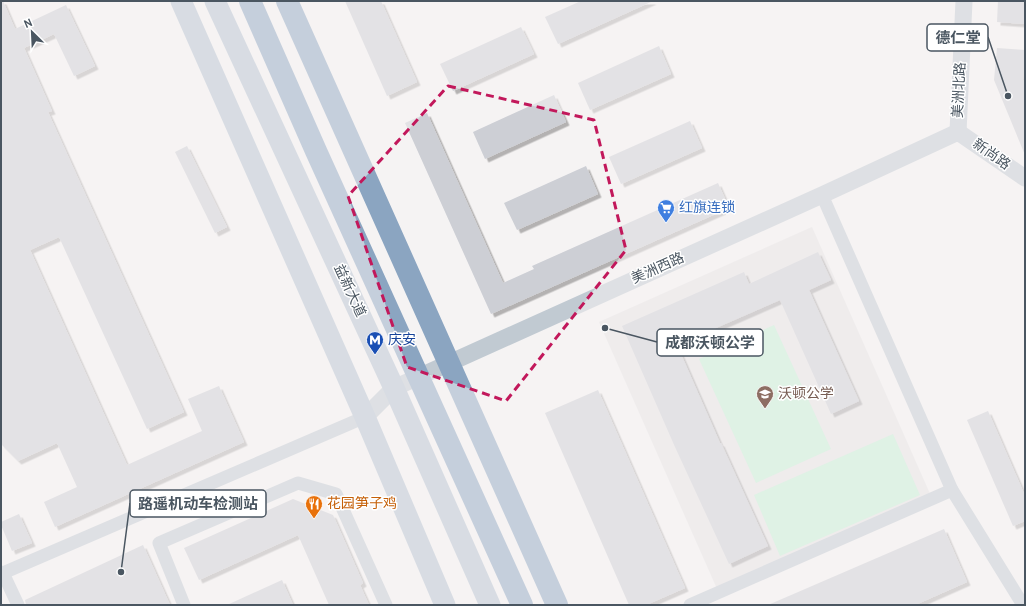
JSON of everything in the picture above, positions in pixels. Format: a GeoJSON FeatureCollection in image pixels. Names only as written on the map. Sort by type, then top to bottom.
{"type":"FeatureCollection","features":[{"type":"Feature","properties":{"kind":"highway"},"geometry":{"type":"LineString","coordinates":[[250,1],[319,158],[522,605]]}},
{"type":"Feature","properties":{"kind":"highway"},"geometry":{"type":"LineString","coordinates":[[287,1],[557,605]]}},
{"type":"Feature","properties":{"kind":"main road"},"geometry":{"type":"LineString","coordinates":[[182,1],[366,418],[445,605]]}},
{"type":"Feature","properties":{"kind":"main road","name":"益新大道"},"geometry":{"type":"LineString","coordinates":[[215,1],[394,388],[490,605]]}},
{"type":"Feature","properties":{"kind":"street","name":"美洲北路"},"geometry":{"type":"LineString","coordinates":[[958,132],[964,1]]}},
{"type":"Feature","properties":{"kind":"street","name":"美洲西路"},"geometry":{"type":"LineString","coordinates":[[366,418],[394,388],[958,132]]}},
{"type":"Feature","properties":{"kind":"street","name":"新尚路"},"geometry":{"type":"LineString","coordinates":[[958,132],[1025,178]]}},
{"type":"Feature","properties":{"kind":"street"},"geometry":{"type":"LineString","coordinates":[[822,195],[952,490],[1023,605]]}},
{"type":"Feature","properties":{"kind":"street"},"geometry":{"type":"LineString","coordinates":[[18,605],[2,573],[366,418]]}},
{"type":"Feature","properties":{"kind":"street"},"geometry":{"type":"LineString","coordinates":[[184,605],[159,543],[298,483],[336,494],[386,605]]}},
{"type":"Feature","properties":{"kind":"street"},"geometry":{"type":"LineString","coordinates":[[690,605],[952,490]]}},
{"type":"Feature","properties":{"kind":"highlighted area"},"geometry":{"type":"Polygon","coordinates":[[[448,86],[594,120],[626,250],[506,401],[407,367],[348,196],[448,86]]]}},
{"type":"Feature","properties":{"kind":"shaded area","name":"沃顿公学"},"geometry":{"type":"Polygon","coordinates":[[[812,227],[931,496],[718,591],[599,322],[812,227]]]}},
{"type":"Feature","properties":{"kind":"green space"},"geometry":{"type":"Polygon","coordinates":[[[774,325],[831,449],[756,483],[699,359],[774,325]]]}},
{"type":"Feature","properties":{"kind":"green space"},"geometry":{"type":"Polygon","coordinates":[[[893,434],[920,495],[780,556],[754,495],[893,434]]]}},
{"type":"Feature","properties":{"kind":"building"},"geometry":{"type":"Polygon","coordinates":[[[1,1],[3,1],[15,29],[66,5],[95,66],[74,76],[54,34],[24,48],[52,111],[48,112],[184,412],[147,429],[59,237],[30,250],[127,465],[202,431],[188,399],[219,386],[244,442],[55,527],[44,502],[77,487],[57,443],[18,461],[1,444],[1,1]]]}},
{"type":"Feature","properties":{"kind":"building"},"geometry":{"type":"Polygon","coordinates":[[[345,1],[381,1],[417,82],[387,96],[345,1]]]}},
{"type":"Feature","properties":{"kind":"building"},"geometry":{"type":"Polygon","coordinates":[[[581,1],[653,1],[558,44],[545,17],[581,1]]]}},
{"type":"Feature","properties":{"kind":"building"},"geometry":{"type":"Polygon","coordinates":[[[998,1],[1025,1],[1025,24],[997,22],[998,1]]]}},
{"type":"Feature","properties":{"kind":"building"},"geometry":{"type":"Polygon","coordinates":[[[521,27],[534,54],[453,91],[440,64],[521,27]]]}},
{"type":"Feature","properties":{"kind":"building"},"geometry":{"type":"Polygon","coordinates":[[[659,46],[671,74],[590,110],[578,83],[659,46]]]}},
{"type":"Feature","properties":{"kind":"building"},"geometry":{"type":"Polygon","coordinates":[[[997,48],[1025,50],[1023,80],[1025,85],[1025,155],[994,80],[997,48]]]}},
{"type":"Feature","properties":{"kind":"building"},"geometry":{"type":"Polygon","coordinates":[[[554,95],[566,122],[485,159],[473,132],[554,95]]]}},
{"type":"Feature","properties":{"kind":"building"},"geometry":{"type":"Polygon","coordinates":[[[427,113],[503,283],[534,269],[532,266],[718,183],[729,208],[491,314],[405,123],[427,113]]]}},
{"type":"Feature","properties":{"kind":"building"},"geometry":{"type":"Polygon","coordinates":[[[690,121],[702,148],[621,184],[609,157],[690,121]]]}},
{"type":"Feature","properties":{"kind":"building"},"geometry":{"type":"Polygon","coordinates":[[[187,146],[227,227],[215,233],[175,152],[187,146]]]}},
{"type":"Feature","properties":{"kind":"building"},"geometry":{"type":"Polygon","coordinates":[[[586,166],[598,194],[517,230],[504,203],[586,166]]]}},
{"type":"Feature","properties":{"kind":"building"},"geometry":{"type":"Polygon","coordinates":[[[818,252],[831,280],[809,290],[859,401],[831,414],[780,300],[677,345],[720,443],[768,546],[729,564],[675,447],[622,326],[744,272],[749,284],[818,252]]]}},
{"type":"Feature","properties":{"kind":"building"},"geometry":{"type":"Polygon","coordinates":[[[598,390],[685,588],[646,605],[629,605],[545,413],[598,390]]]}},
{"type":"Feature","properties":{"kind":"building"},"geometry":{"type":"Polygon","coordinates":[[[988,411],[1025,496],[1025,521],[1013,526],[967,420],[988,411]]]}},
{"type":"Feature","properties":{"kind":"building"},"geometry":{"type":"Polygon","coordinates":[[[293,499],[333,515],[363,583],[360,585],[369,605],[329,605],[298,535],[199,580],[184,548],[293,499]]]}},
{"type":"Feature","properties":{"kind":"building"},"geometry":{"type":"Polygon","coordinates":[[[19,514],[32,543],[12,551],[1,522],[19,514]]]}},
{"type":"Feature","properties":{"kind":"building"},"geometry":{"type":"Polygon","coordinates":[[[944,529],[967,582],[915,605],[768,605],[944,529]]]}},
{"type":"Feature","properties":{"kind":"building"},"geometry":{"type":"Polygon","coordinates":[[[143,545],[170,605],[26,605],[25,600],[143,545]]]}},
{"type":"Feature","properties":{"kind":"building"},"geometry":{"type":"Polygon","coordinates":[[[282,580],[293,605],[227,605],[282,580]]]}},
{"type":"Feature","properties":{"kind":"place","name":"德仁堂"},"geometry":{"type":"Point","coordinates":[1008,96]}},
{"type":"Feature","properties":{"kind":"place","name":"红旗连锁"},"geometry":{"type":"Point","coordinates":[666,223]}},
{"type":"Feature","properties":{"kind":"place","name":"成都沃顿公学"},"geometry":{"type":"Point","coordinates":[605,328]}},
{"type":"Feature","properties":{"kind":"place","name":"庆安"},"geometry":{"type":"Point","coordinates":[375,355]}},
{"type":"Feature","properties":{"kind":"place","name":"沃顿公学"},"geometry":{"type":"Point","coordinates":[765,409]}},
{"type":"Feature","properties":{"kind":"place","name":"花园笋子鸡"},"geometry":{"type":"Point","coordinates":[314,519]}},
{"type":"Feature","properties":{"kind":"place","name":"路遥机动车检测站"},"geometry":{"type":"Point","coordinates":[121,572]}}]}
